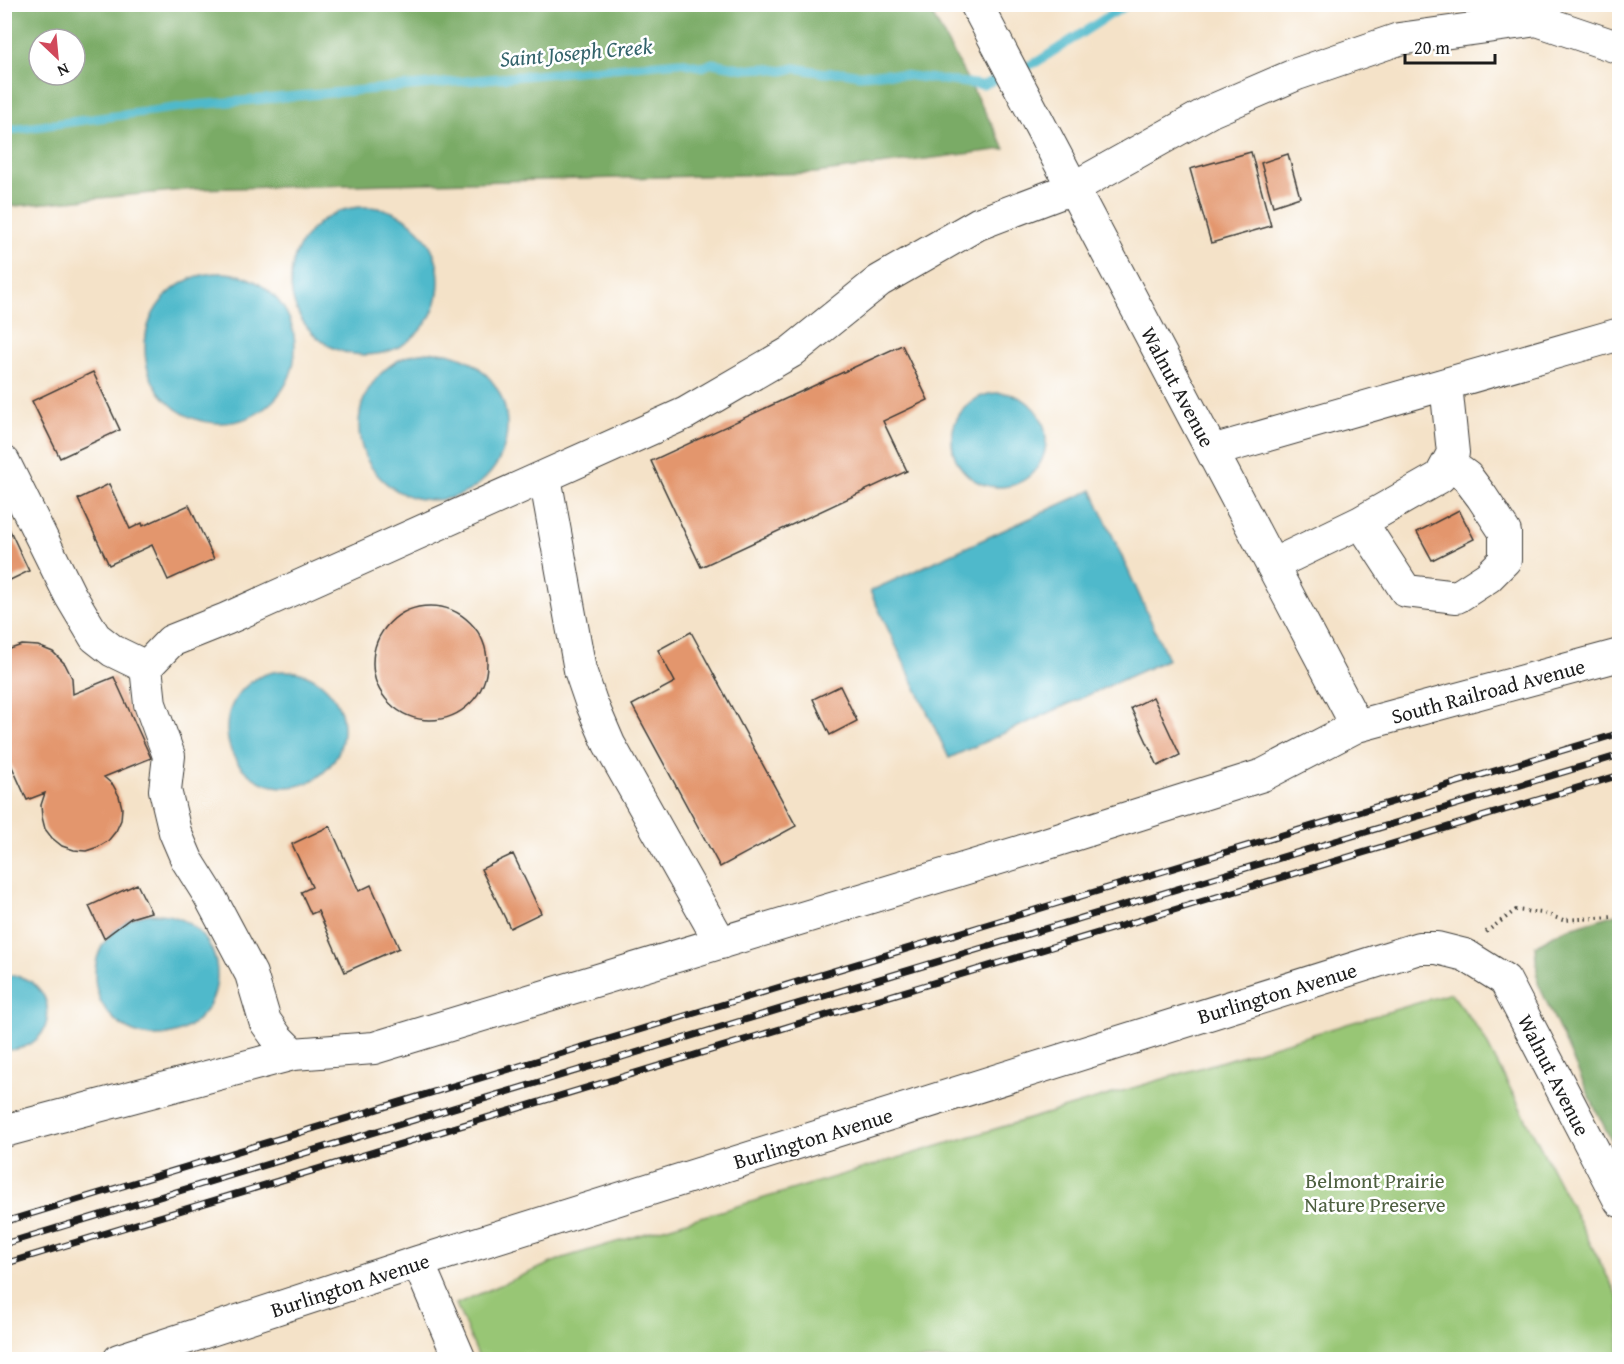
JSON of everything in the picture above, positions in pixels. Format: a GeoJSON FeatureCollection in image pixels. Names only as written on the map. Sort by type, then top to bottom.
{"type":"FeatureCollection","features":[{"type":"Feature","properties":{"kind":"street","name":"Walnut Avenue"},"geometry":{"type":"LineString","coordinates":[[976,4],[1357,726]]}},
{"type":"Feature","properties":{"kind":"street"},"geometry":{"type":"LineString","coordinates":[[146,667],[171,641],[226,619],[686,413],[791,352],[879,281],[978,224],[1073,188],[1211,111],[1297,74],[1399,39],[1537,20],[1620,48]]}},
{"type":"Feature","properties":{"kind":"street"},"geometry":{"type":"LineString","coordinates":[[1212,451],[1620,334]]}},
{"type":"Feature","properties":{"kind":"street"},"geometry":{"type":"LineString","coordinates":[[1272,565],[1361,522],[1440,477],[1453,453],[1446,384]]}},
{"type":"Feature","properties":{"kind":"street"},"geometry":{"type":"LineString","coordinates":[[4,462],[70,595],[95,637],[113,651],[146,667]]}},
{"type":"Feature","properties":{"kind":"street"},"geometry":{"type":"LineString","coordinates":[[1361,522],[1406,591],[1456,597],[1488,578],[1505,560],[1505,532],[1467,477],[1448,463]]}},
{"type":"Feature","properties":{"kind":"street"},"geometry":{"type":"LineString","coordinates":[[545,477],[580,670],[591,702],[609,744],[721,943]]}},
{"type":"Feature","properties":{"kind":"street","name":"South Railroad Avenue"},"geometry":{"type":"LineString","coordinates":[[4,1131],[293,1054],[374,1048],[1019,852],[1263,775],[1357,726],[1620,655]]}},
{"type":"Feature","properties":{"kind":"street"},"geometry":{"type":"LineString","coordinates":[[146,667],[150,704],[169,756],[165,790],[175,832],[187,860],[209,895],[251,974],[265,1021],[277,1038],[293,1054]]}},
{"type":"Feature","properties":{"kind":"street","name":"Burlington Avenue"},"geometry":{"type":"LineString","coordinates":[[119,1359],[418,1262],[1419,948],[1437,948],[1461,954],[1505,980]]}},
{"type":"Feature","properties":{"kind":"street","name":"Walnut Avenue"},"geometry":{"type":"LineString","coordinates":[[1505,980],[1620,1201]]}},
{"type":"Feature","properties":{"kind":"street"},"geometry":{"type":"LineString","coordinates":[[418,1262],[460,1359]]}},
{"type":"Feature","properties":{"kind":"path"},"geometry":{"type":"LineString","coordinates":[[1461,954],[1516,910],[1542,913],[1563,920],[1613,918],[1620,915]]}},
{"type":"Feature","properties":{"kind":"green space"},"geometry":{"type":"Polygon","coordinates":[[[5,4],[927,5],[1005,149],[816,173],[195,189],[5,207],[5,4]]]}},
{"type":"Feature","properties":{"kind":"green space"},"geometry":{"type":"Polygon","coordinates":[[[1620,913],[1619,1156],[1538,983],[1535,946],[1561,931],[1620,913]]]}},
{"type":"Feature","properties":{"kind":"green space","name":"Belmont Prairie Nature Preserve"},"geometry":{"type":"Polygon","coordinates":[[[1451,993],[1482,1034],[1619,1299],[1619,1359],[480,1360],[456,1304],[563,1258],[1451,993]]]}},
{"type":"Feature","properties":{"kind":"water"},"geometry":{"type":"Polygon","coordinates":[[[365,207],[393,213],[417,229],[433,253],[439,281],[433,309],[417,333],[393,349],[365,355],[337,349],[313,333],[297,309],[291,281],[297,253],[313,229],[337,213],[365,207]]]}},
{"type":"Feature","properties":{"kind":"water"},"geometry":{"type":"Polygon","coordinates":[[[220,273],[249,279],[273,295],[289,319],[295,348],[289,377],[273,401],[249,417],[220,423],[191,417],[167,401],[151,377],[145,348],[151,319],[167,295],[191,279],[220,273]]]}},
{"type":"Feature","properties":{"kind":"water"},"geometry":{"type":"Polygon","coordinates":[[[433,352],[461,357],[474,364],[485,374],[495,385],[502,398],[507,426],[502,454],[495,467],[485,478],[474,488],[461,495],[433,500],[405,495],[392,488],[381,478],[371,467],[364,454],[359,426],[364,398],[371,385],[381,374],[392,364],[405,357],[433,352]]]}},
{"type":"Feature","properties":{"kind":"water"},"geometry":{"type":"Polygon","coordinates":[[[999,393],[1017,396],[1032,407],[1043,422],[1046,440],[1043,458],[1032,473],[1017,484],[999,487],[981,484],[966,473],[955,458],[952,440],[955,422],[966,407],[981,396],[999,393]]]}},
{"type":"Feature","properties":{"kind":"water"},"geometry":{"type":"Polygon","coordinates":[[[1092,490],[1168,659],[949,758],[870,591],[1092,490]]]}},
{"type":"Feature","properties":{"kind":"water"},"geometry":{"type":"Polygon","coordinates":[[[285,671],[307,676],[326,688],[338,707],[343,729],[338,751],[326,770],[307,782],[285,787],[263,782],[244,770],[232,751],[227,729],[232,707],[244,688],[263,676],[285,671]]]}},
{"type":"Feature","properties":{"kind":"water"},"geometry":{"type":"Polygon","coordinates":[[[156,914],[179,918],[199,932],[213,952],[217,975],[213,998],[199,1018],[179,1032],[156,1036],[133,1032],[113,1018],[99,998],[95,975],[99,952],[113,932],[133,918],[156,914]]]}},
{"type":"Feature","properties":{"kind":"water"},"geometry":{"type":"Polygon","coordinates":[[[4,975],[23,978],[36,986],[45,998],[48,1012],[45,1027],[37,1039],[24,1047],[5,1050],[4,975]]]}},
{"type":"Feature","properties":{"kind":"building"},"geometry":{"type":"Polygon","coordinates":[[[1251,152],[1271,226],[1211,243],[1190,169],[1251,152]]]}},
{"type":"Feature","properties":{"kind":"building"},"geometry":{"type":"Polygon","coordinates":[[[1288,154],[1300,197],[1273,206],[1261,163],[1288,154]]]}},
{"type":"Feature","properties":{"kind":"building"},"geometry":{"type":"Polygon","coordinates":[[[902,345],[928,400],[883,421],[907,471],[701,567],[651,461],[902,345]]]}},
{"type":"Feature","properties":{"kind":"building"},"geometry":{"type":"Polygon","coordinates":[[[93,372],[120,430],[60,458],[32,401],[93,372]]]}},
{"type":"Feature","properties":{"kind":"building"},"geometry":{"type":"Polygon","coordinates":[[[109,484],[130,529],[142,523],[143,526],[189,505],[214,559],[168,580],[152,545],[109,565],[78,499],[109,484]]]}},
{"type":"Feature","properties":{"kind":"building"},"geometry":{"type":"Polygon","coordinates":[[[1459,510],[1474,539],[1432,560],[1417,532],[1459,510]]]}},
{"type":"Feature","properties":{"kind":"building"},"geometry":{"type":"Polygon","coordinates":[[[7,524],[29,571],[4,583],[4,525],[7,524]]]}},
{"type":"Feature","properties":{"kind":"building"},"geometry":{"type":"Polygon","coordinates":[[[430,606],[452,610],[462,615],[478,631],[483,641],[487,663],[483,685],[478,695],[462,711],[452,716],[430,720],[408,716],[398,711],[382,695],[377,685],[373,663],[377,641],[382,631],[398,615],[408,610],[430,606]]]}},
{"type":"Feature","properties":{"kind":"building"},"geometry":{"type":"Polygon","coordinates":[[[691,632],[796,826],[720,867],[632,705],[675,682],[658,650],[691,632]]]}},
{"type":"Feature","properties":{"kind":"building"},"geometry":{"type":"Polygon","coordinates":[[[22,645],[38,646],[53,652],[65,664],[72,678],[73,694],[114,677],[151,758],[104,777],[113,785],[119,796],[122,808],[121,820],[108,841],[98,847],[86,851],[74,850],[62,846],[52,838],[45,829],[42,817],[41,805],[45,793],[27,800],[4,749],[4,651],[22,645]]]}},
{"type":"Feature","properties":{"kind":"building"},"geometry":{"type":"Polygon","coordinates":[[[840,686],[857,721],[830,735],[813,699],[840,686]]]}},
{"type":"Feature","properties":{"kind":"building"},"geometry":{"type":"Polygon","coordinates":[[[1153,697],[1180,755],[1158,766],[1131,708],[1153,697]]]}},
{"type":"Feature","properties":{"kind":"building"},"geometry":{"type":"Polygon","coordinates":[[[330,826],[359,891],[371,885],[399,948],[345,972],[318,911],[311,914],[301,892],[312,887],[292,844],[330,826]]]}},
{"type":"Feature","properties":{"kind":"building"},"geometry":{"type":"Polygon","coordinates":[[[513,854],[541,913],[510,928],[481,869],[513,854]]]}},
{"type":"Feature","properties":{"kind":"building"},"geometry":{"type":"Polygon","coordinates":[[[137,884],[151,912],[131,918],[104,938],[89,906],[137,884]]]}},
{"type":"Feature","properties":{"kind":"waterway","name":"Saint Joseph Creek"},"geometry":{"type":"LineString","coordinates":[[4,131],[196,105],[680,62],[703,67],[712,63],[746,69],[765,68],[782,71],[795,68],[860,75],[886,73],[983,85],[1037,62],[1129,4]]}},
{"type":"Feature","properties":{"kind":"railway"},"geometry":{"type":"LineString","coordinates":[[4,1222],[1620,733]]}},
{"type":"Feature","properties":{"kind":"railway"},"geometry":{"type":"LineString","coordinates":[[4,1244],[1620,755]]}},
{"type":"Feature","properties":{"kind":"railway"},"geometry":{"type":"LineString","coordinates":[[4,1264],[1620,775]]}}]}
